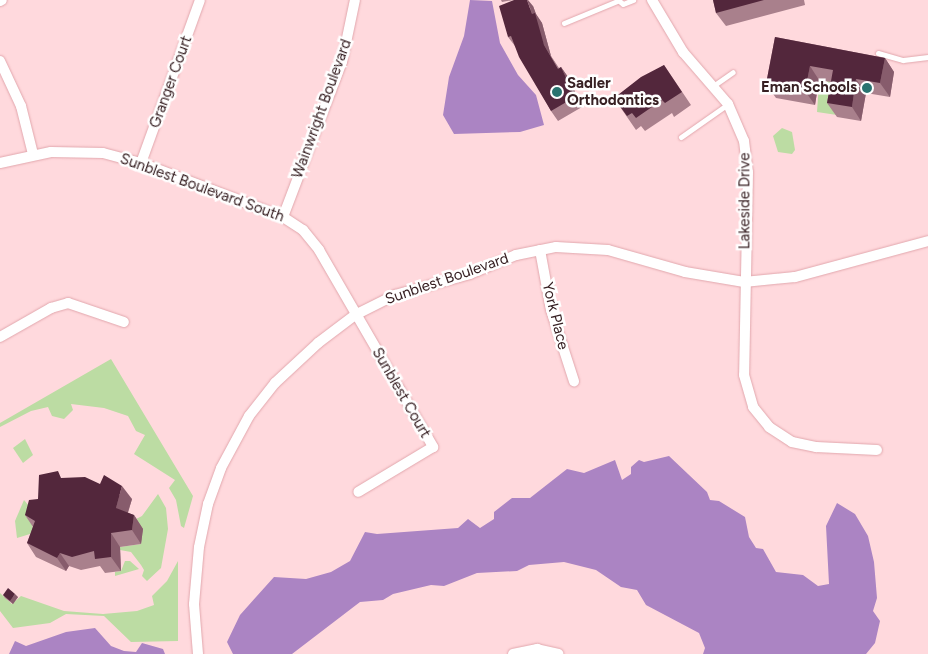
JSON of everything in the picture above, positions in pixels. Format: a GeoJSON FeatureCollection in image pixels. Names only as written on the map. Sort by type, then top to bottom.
{"type":"FeatureCollection","features":[{"type":"Feature","properties":{"kind":"street","name":"Granger Court"},"geometry":{"type":"LineString","coordinates":[[141,163],[200,0]]}},
{"type":"Feature","properties":{"kind":"street","name":"Wainwright Boulevard"},"geometry":{"type":"LineString","coordinates":[[283,217],[342,62],[355,0]]}},
{"type":"Feature","properties":{"kind":"street","name":"Lakeside Drive"},"geometry":{"type":"LineString","coordinates":[[652,0],[683,52],[728,104],[738,123],[746,152],[744,375],[749,398],[759,416],[775,433],[802,444],[877,450]]}},
{"type":"Feature","properties":{"kind":"street"},"geometry":{"type":"LineString","coordinates":[[0,61],[21,106],[33,154]]}},
{"type":"Feature","properties":{"kind":"street","name":"Sunblest Boulevard South"},"geometry":{"type":"LineString","coordinates":[[0,163],[33,154],[77,150],[103,153],[141,163],[283,217],[312,240],[355,314]]}},
{"type":"Feature","properties":{"kind":"street","name":"Sunblest Boulevard"},"geometry":{"type":"LineString","coordinates":[[198,654],[194,604],[198,547],[208,504],[221,468],[249,416],[275,383],[318,343],[355,314],[395,295],[540,250],[596,248],[685,272],[744,282],[795,277],[928,241]]}},
{"type":"Feature","properties":{"kind":"street","name":"York Place"},"geometry":{"type":"LineString","coordinates":[[540,250],[551,310],[574,381]]}},
{"type":"Feature","properties":{"kind":"street"},"geometry":{"type":"LineString","coordinates":[[0,337],[51,308],[68,303],[124,322]]}},
{"type":"Feature","properties":{"kind":"street","name":"Sunblest Court"},"geometry":{"type":"LineString","coordinates":[[355,314],[433,448],[358,492]]}},
{"type":"Feature","properties":{"kind":"street"},"geometry":{"type":"LineString","coordinates":[[513,654],[537,649],[558,654]]}},
{"type":"Feature","properties":{"kind":"lane"},"geometry":{"type":"LineString","coordinates":[[564,22],[618,0],[623,4],[633,0]]}},
{"type":"Feature","properties":{"kind":"lane"},"geometry":{"type":"LineString","coordinates":[[878,53],[904,60],[928,57]]}},
{"type":"Feature","properties":{"kind":"lane"},"geometry":{"type":"LineString","coordinates":[[713,86],[733,72]]}},
{"type":"Feature","properties":{"kind":"lane"},"geometry":{"type":"LineString","coordinates":[[681,137],[728,104]]}},
{"type":"Feature","properties":{"kind":"green space"},"geometry":{"type":"Polygon","coordinates":[[[827,81],[837,82],[837,115],[817,112],[819,83],[826,85],[827,81]]]}},
{"type":"Feature","properties":{"kind":"green space"},"geometry":{"type":"Polygon","coordinates":[[[782,128],[792,132],[795,150],[792,154],[778,152],[773,136],[782,128]]]}},
{"type":"Feature","properties":{"kind":"green space"},"geometry":{"type":"Polygon","coordinates":[[[111,359],[193,496],[184,528],[181,526],[176,500],[169,488],[175,480],[134,454],[145,435],[136,431],[128,416],[104,408],[71,404],[73,410],[64,419],[52,416],[48,407],[31,411],[0,427],[0,423],[111,359]]]}},
{"type":"Feature","properties":{"kind":"green space"},"geometry":{"type":"Polygon","coordinates":[[[25,439],[33,455],[23,463],[13,448],[25,439]]]}},
{"type":"Feature","properties":{"kind":"green space"},"geometry":{"type":"Polygon","coordinates":[[[158,494],[166,508],[168,529],[161,568],[147,581],[142,576],[144,570],[131,552],[120,550],[120,547],[141,544],[132,521],[142,516],[158,494]]]}},
{"type":"Feature","properties":{"kind":"green space"},"geometry":{"type":"Polygon","coordinates":[[[24,500],[29,506],[33,529],[30,534],[17,538],[15,521],[24,500]]]}},
{"type":"Feature","properties":{"kind":"green space"},"geometry":{"type":"Polygon","coordinates":[[[125,561],[130,561],[139,569],[115,576],[115,572],[121,571],[125,561]]]}},
{"type":"Feature","properties":{"kind":"green space"},"geometry":{"type":"Polygon","coordinates":[[[178,561],[178,641],[131,642],[104,616],[66,614],[50,623],[13,628],[0,611],[0,593],[12,604],[21,596],[64,611],[103,614],[137,611],[154,605],[152,596],[167,581],[178,561]]]}},
{"type":"Feature","properties":{"kind":"shaded area"},"geometry":{"type":"Polygon","coordinates":[[[470,0],[492,1],[500,43],[518,75],[536,95],[544,125],[520,132],[454,134],[443,115],[449,77],[464,36],[470,0]]]}},
{"type":"Feature","properties":{"kind":"shaded area"},"geometry":{"type":"Polygon","coordinates":[[[669,456],[707,492],[710,500],[719,501],[745,517],[749,537],[756,548],[763,549],[776,572],[803,575],[818,586],[829,584],[826,526],[837,503],[855,514],[868,536],[874,562],[877,598],[873,611],[880,621],[875,643],[866,654],[703,654],[705,648],[699,633],[646,605],[637,590],[621,587],[596,570],[564,562],[529,565],[517,571],[477,573],[444,586],[431,585],[393,594],[383,600],[360,602],[292,654],[233,654],[227,642],[240,615],[274,577],[306,579],[331,572],[350,561],[365,532],[377,534],[458,528],[468,519],[480,528],[494,519],[494,512],[512,498],[530,498],[567,469],[584,473],[615,460],[622,480],[631,474],[631,467],[639,460],[644,462],[669,456]]]}},
{"type":"Feature","properties":{"kind":"shaded area"},"geometry":{"type":"Polygon","coordinates":[[[95,628],[111,646],[124,651],[136,652],[142,643],[163,649],[165,654],[9,654],[15,641],[26,646],[66,632],[95,628]]]}},
{"type":"Feature","properties":{"kind":"building"},"geometry":{"type":"Polygon","coordinates":[[[514,0],[527,0],[532,14],[535,13],[544,45],[558,69],[561,67],[575,97],[551,111],[519,57],[511,36],[508,37],[499,6],[514,0]]]}},
{"type":"Feature","properties":{"kind":"building"},"geometry":{"type":"Polygon","coordinates":[[[713,0],[764,0],[716,13],[713,0]]]}},
{"type":"Feature","properties":{"kind":"building"},"geometry":{"type":"Polygon","coordinates":[[[775,37],[885,58],[880,83],[856,79],[852,107],[827,103],[833,70],[810,66],[805,91],[766,84],[775,37]]]}},
{"type":"Feature","properties":{"kind":"building"},"geometry":{"type":"Polygon","coordinates":[[[664,65],[682,92],[665,103],[662,100],[636,118],[632,113],[627,116],[614,98],[641,77],[664,65]]]}},
{"type":"Feature","properties":{"kind":"building"},"geometry":{"type":"Polygon","coordinates":[[[58,471],[61,478],[85,477],[100,484],[104,475],[122,486],[116,508],[134,515],[132,530],[111,533],[111,557],[95,559],[94,551],[72,557],[60,553],[57,558],[27,543],[35,521],[25,515],[29,500],[38,499],[39,475],[58,471]]]}},
{"type":"Feature","properties":{"kind":"building"},"geometry":{"type":"Polygon","coordinates":[[[8,588],[15,594],[10,601],[3,595],[8,588]]]}},
{"type":"Feature","properties":{"kind":"place","name":"Eman Schools"},"geometry":{"type":"Point","coordinates":[867,88]}},
{"type":"Feature","properties":{"kind":"place","name":"Sadler Orthodontics"},"geometry":{"type":"Point","coordinates":[557,92]}}]}
